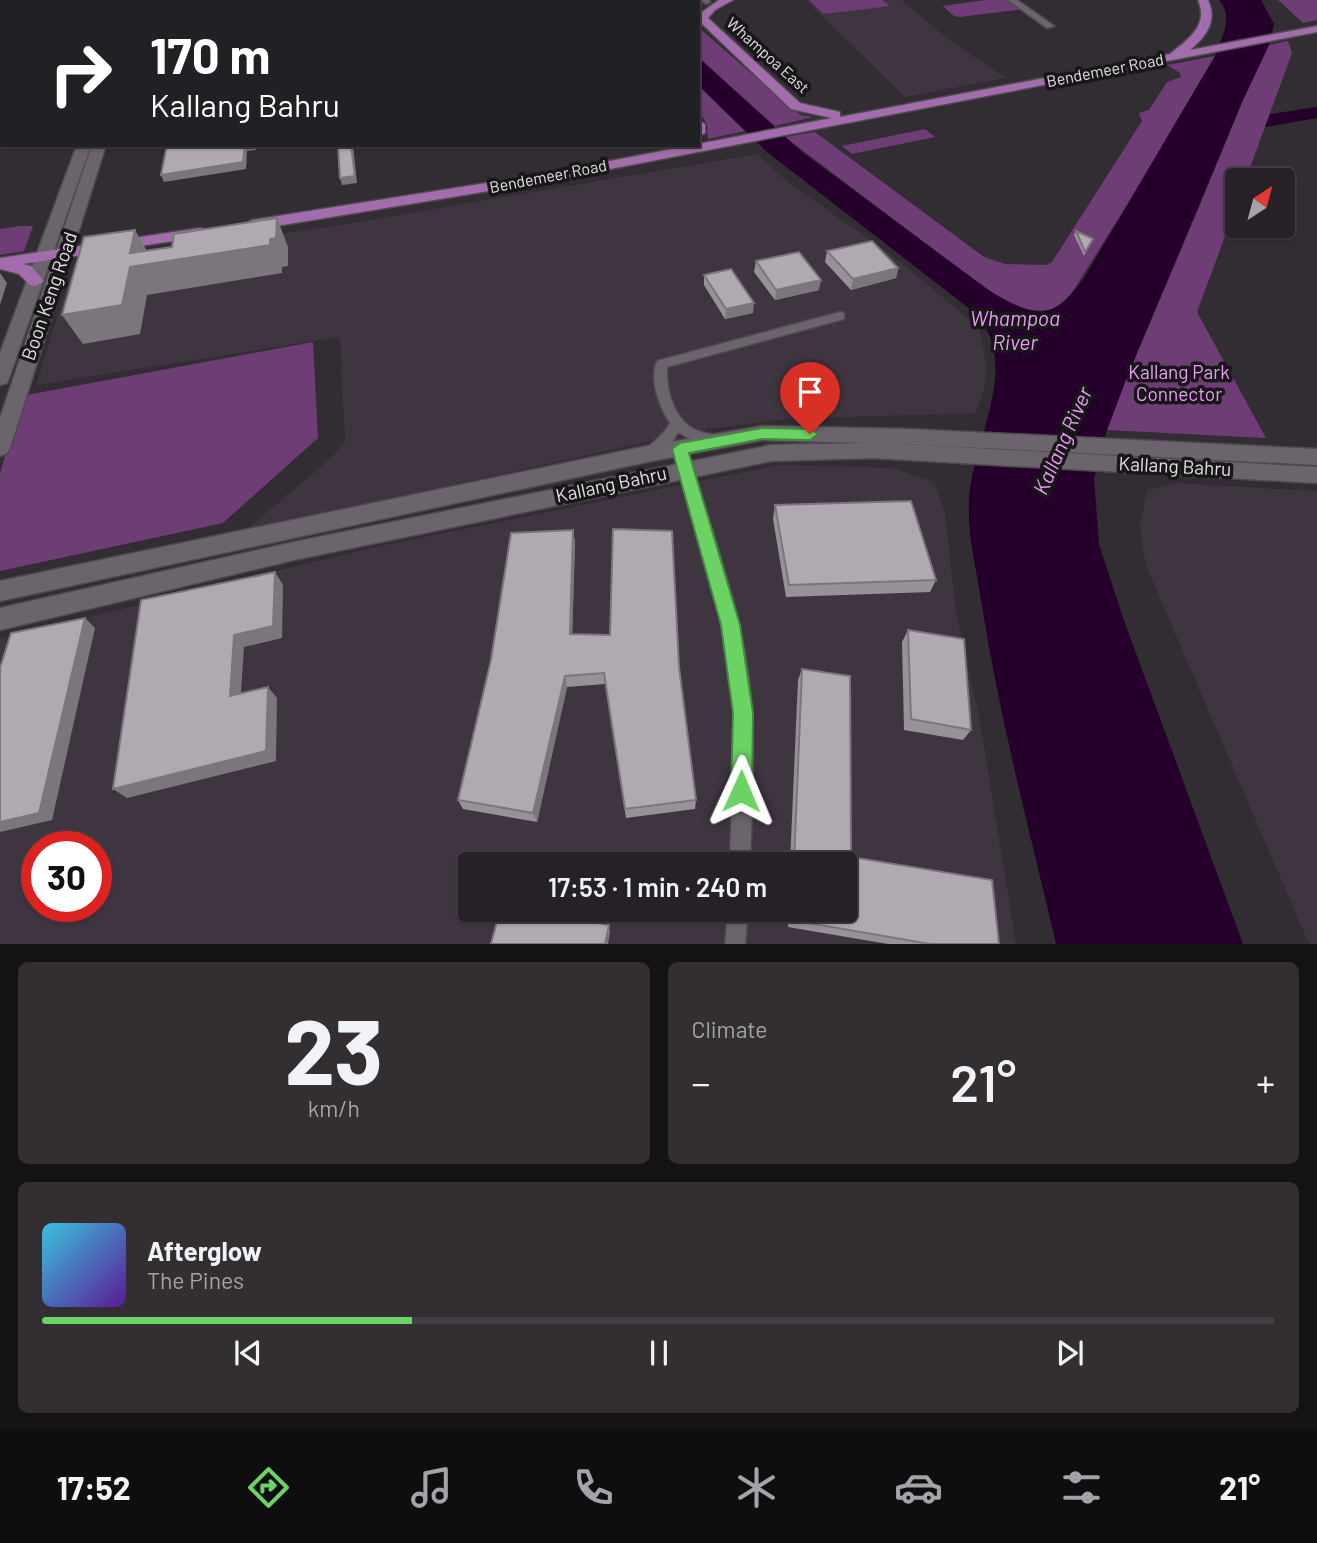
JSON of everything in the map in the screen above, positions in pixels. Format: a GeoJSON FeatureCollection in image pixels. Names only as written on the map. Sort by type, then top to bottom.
{"type":"FeatureCollection","features":[{"type":"Feature","properties":{"kind":"main road"},"geometry":{"type":"LineString","coordinates":[[703,1],[728,0]]}},
{"type":"Feature","properties":{"kind":"main road","name":"Whampoa East"},"geometry":{"type":"LineString","coordinates":[[728,0],[700,16],[796,106],[820,113],[855,117]]}},
{"type":"Feature","properties":{"kind":"main road"},"geometry":{"type":"LineString","coordinates":[[1171,58],[1194,41],[1204,26],[1208,15],[1203,0]]}},
{"type":"Feature","properties":{"kind":"main road","name":"Bendemeer Road"},"geometry":{"type":"LineString","coordinates":[[1299,32],[1317,23]]}},
{"type":"Feature","properties":{"kind":"main road","name":"Bendemeer Road"},"geometry":{"type":"LineString","coordinates":[[0,263],[472,191],[1317,29]]}},
{"type":"Feature","properties":{"kind":"main road","name":"Boon Keng Road"},"geometry":{"type":"LineString","coordinates":[[0,448],[83,147]]}},
{"type":"Feature","properties":{"kind":"main road","name":"Boon Keng Road"},"geometry":{"type":"LineString","coordinates":[[0,378],[36,281],[54,255],[98,147]]}},
{"type":"Feature","properties":{"kind":"main road"},"geometry":{"type":"LineString","coordinates":[[667,154],[678,147]]}},
{"type":"Feature","properties":{"kind":"main road"},"geometry":{"type":"LineString","coordinates":[[0,263],[25,270],[36,281]]}},
{"type":"Feature","properties":{"kind":"main road","name":"Kallang Bahru"},"geometry":{"type":"LineString","coordinates":[[0,591],[647,454],[684,459],[721,441],[762,433],[1147,456],[1317,457]]}},
{"type":"Feature","properties":{"kind":"main road","name":"Kallang Bahru"},"geometry":{"type":"LineString","coordinates":[[0,619],[684,459],[948,446]]}},
{"type":"Feature","properties":{"kind":"main road","name":"Kallang Bahru"},"geometry":{"type":"LineString","coordinates":[[1147,456],[1317,475]]}},
{"type":"Feature","properties":{"kind":"street"},"geometry":{"type":"LineString","coordinates":[[1012,0],[1050,26]]}},
{"type":"Feature","properties":{"kind":"street"},"geometry":{"type":"LineString","coordinates":[[676,423],[658,377],[661,364],[841,316]]}},
{"type":"Feature","properties":{"kind":"street","name":"Kallang Bahru"},"geometry":{"type":"LineString","coordinates":[[647,454],[661,446],[676,423],[699,437],[721,441]]}},
{"type":"Feature","properties":{"kind":"street"},"geometry":{"type":"LineString","coordinates":[[684,459],[729,618],[743,713],[740,852]]}},
{"type":"Feature","properties":{"kind":"street"},"geometry":{"type":"LineString","coordinates":[[735,944],[737,922]]}},
{"type":"Feature","properties":{"kind":"shaded area"},"geometry":{"type":"Polygon","coordinates":[[[806,0],[901,0],[953,43],[1006,78],[905,97],[806,0]]]}},
{"type":"Feature","properties":{"kind":"shaded area"},"geometry":{"type":"Polygon","coordinates":[[[757,154],[792,185],[898,260],[972,322],[980,333],[987,369],[983,394],[975,413],[785,419],[707,429],[246,530],[333,456],[345,442],[340,337],[36,385],[74,263],[334,226],[757,154]]]}},
{"type":"Feature","properties":{"kind":"shaded area"},"geometry":{"type":"Polygon","coordinates":[[[779,465],[891,468],[934,482],[945,513],[956,611],[980,722],[1016,944],[0,944],[0,639],[371,548],[779,465]]]}},
{"type":"Feature","properties":{"kind":"shaded area"},"geometry":{"type":"Polygon","coordinates":[[[1173,483],[1317,491],[1317,944],[1309,944],[1145,563],[1140,526],[1147,491],[1173,483]]]}},
{"type":"Feature","properties":{"kind":"green space"},"geometry":{"type":"Polygon","coordinates":[[[809,0],[882,0],[890,6],[824,14],[809,0]]]}},
{"type":"Feature","properties":{"kind":"green space"},"geometry":{"type":"Polygon","coordinates":[[[985,0],[1009,0],[1023,9],[960,17],[954,16],[943,6],[985,0]]]}},
{"type":"Feature","properties":{"kind":"green space"},"geometry":{"type":"Polygon","coordinates":[[[1278,0],[1317,0],[1317,20],[1303,23],[1278,0]]]}},
{"type":"Feature","properties":{"kind":"green space"},"geometry":{"type":"Polygon","coordinates":[[[700,29],[791,108],[801,115],[813,117],[775,126],[700,59],[700,29]]]}},
{"type":"Feature","properties":{"kind":"green space","name":"Kallang Park Connector"},"geometry":{"type":"Polygon","coordinates":[[[1288,41],[1292,53],[1250,168],[1225,168],[1225,236],[1197,312],[1266,438],[1107,430],[1192,224],[1127,205],[1066,302],[1043,311],[1031,310],[1018,306],[974,280],[785,137],[815,132],[984,257],[1005,264],[1046,265],[1052,262],[1142,121],[1139,113],[1149,110],[1167,82],[1181,77],[1180,73],[1167,65],[1215,56],[1129,202],[1193,222],[1243,100],[1269,45],[1288,41]]]}},
{"type":"Feature","properties":{"kind":"green space"},"geometry":{"type":"Polygon","coordinates":[[[700,87],[745,131],[708,139],[707,124],[700,113],[700,87]]]}},
{"type":"Feature","properties":{"kind":"green space"},"geometry":{"type":"Polygon","coordinates":[[[925,129],[935,137],[852,154],[842,146],[925,129]]]}},
{"type":"Feature","properties":{"kind":"green space"},"geometry":{"type":"Polygon","coordinates":[[[33,226],[24,251],[0,255],[0,229],[33,226]]]}},
{"type":"Feature","properties":{"kind":"green space"},"geometry":{"type":"Polygon","coordinates":[[[313,342],[318,438],[223,523],[0,571],[0,474],[21,396],[313,342]]]}},
{"type":"Feature","properties":{"kind":"water"},"geometry":{"type":"Polygon","coordinates":[[[1219,0],[1261,0],[1274,24],[1269,45],[1243,100],[1127,377],[1107,430],[1094,479],[1099,544],[1122,615],[1243,944],[1056,944],[989,649],[969,527],[972,476],[992,398],[995,373],[993,349],[984,326],[966,306],[767,152],[700,87],[700,59],[802,152],[994,294],[1023,308],[1044,311],[1063,302],[1084,278],[1215,56],[1226,20],[1219,0]]]}},
{"type":"Feature","properties":{"kind":"water"},"geometry":{"type":"Polygon","coordinates":[[[1317,107],[1317,118],[1265,127],[1270,114],[1317,107]]]}},
{"type":"Feature","properties":{"kind":"building"},"geometry":{"type":"Polygon","coordinates":[[[167,147],[245,147],[243,162],[161,175],[167,147]]]}},
{"type":"Feature","properties":{"kind":"building"},"geometry":{"type":"Polygon","coordinates":[[[338,147],[351,147],[355,176],[340,178],[338,147]]]}},
{"type":"Feature","properties":{"kind":"building"},"geometry":{"type":"Polygon","coordinates":[[[277,218],[276,238],[270,239],[270,245],[130,267],[122,305],[62,315],[84,237],[135,230],[130,253],[172,247],[174,234],[277,218]]]}},
{"type":"Feature","properties":{"kind":"building"},"geometry":{"type":"Polygon","coordinates":[[[1076,231],[1093,239],[1085,252],[1076,231]]]}},
{"type":"Feature","properties":{"kind":"building"},"geometry":{"type":"Polygon","coordinates":[[[872,241],[898,268],[853,279],[827,251],[872,241]]]}},
{"type":"Feature","properties":{"kind":"building"},"geometry":{"type":"Polygon","coordinates":[[[799,252],[821,280],[776,290],[756,261],[799,252]]]}},
{"type":"Feature","properties":{"kind":"building"},"geometry":{"type":"Polygon","coordinates":[[[731,269],[754,303],[726,309],[704,275],[731,269]]]}},
{"type":"Feature","properties":{"kind":"building"},"geometry":{"type":"Polygon","coordinates":[[[911,501],[936,580],[789,585],[775,505],[911,501]]]}},
{"type":"Feature","properties":{"kind":"building"},"geometry":{"type":"Polygon","coordinates":[[[613,529],[672,531],[679,667],[696,800],[625,809],[604,673],[565,676],[533,813],[458,800],[491,660],[511,533],[573,530],[570,634],[610,635],[613,529]]]}},
{"type":"Feature","properties":{"kind":"building"},"geometry":{"type":"Polygon","coordinates":[[[275,572],[273,626],[234,635],[230,696],[268,687],[266,751],[113,789],[141,600],[275,572]]]}},
{"type":"Feature","properties":{"kind":"building"},"geometry":{"type":"Polygon","coordinates":[[[85,618],[39,813],[0,822],[0,665],[11,633],[85,618]]]}},
{"type":"Feature","properties":{"kind":"building"},"geometry":{"type":"Polygon","coordinates":[[[908,630],[964,639],[971,730],[911,719],[908,630]]]}},
{"type":"Feature","properties":{"kind":"building"},"geometry":{"type":"Polygon","coordinates":[[[802,669],[850,676],[851,852],[794,852],[802,669]]]}},
{"type":"Feature","properties":{"kind":"building"},"geometry":{"type":"Polygon","coordinates":[[[857,858],[992,880],[999,944],[930,944],[803,922],[857,922],[857,858]]]}},
{"type":"Feature","properties":{"kind":"building"},"geometry":{"type":"Polygon","coordinates":[[[497,922],[594,922],[609,925],[605,944],[491,944],[497,922]]]}},
{"type":"Feature","properties":{"kind":"route"},"geometry":{"type":"LineString","coordinates":[[741,791],[743,713],[730,625],[680,449],[762,433],[810,434]]}},
{"type":"Feature","properties":{"kind":"water label","name":"Whampoa River"},"geometry":{"type":"Point","coordinates":[1015,331]}},
{"type":"Feature","properties":{"kind":"water label","name":"Kallang River"},"geometry":{"type":"Point","coordinates":[1063,441]}}]}
